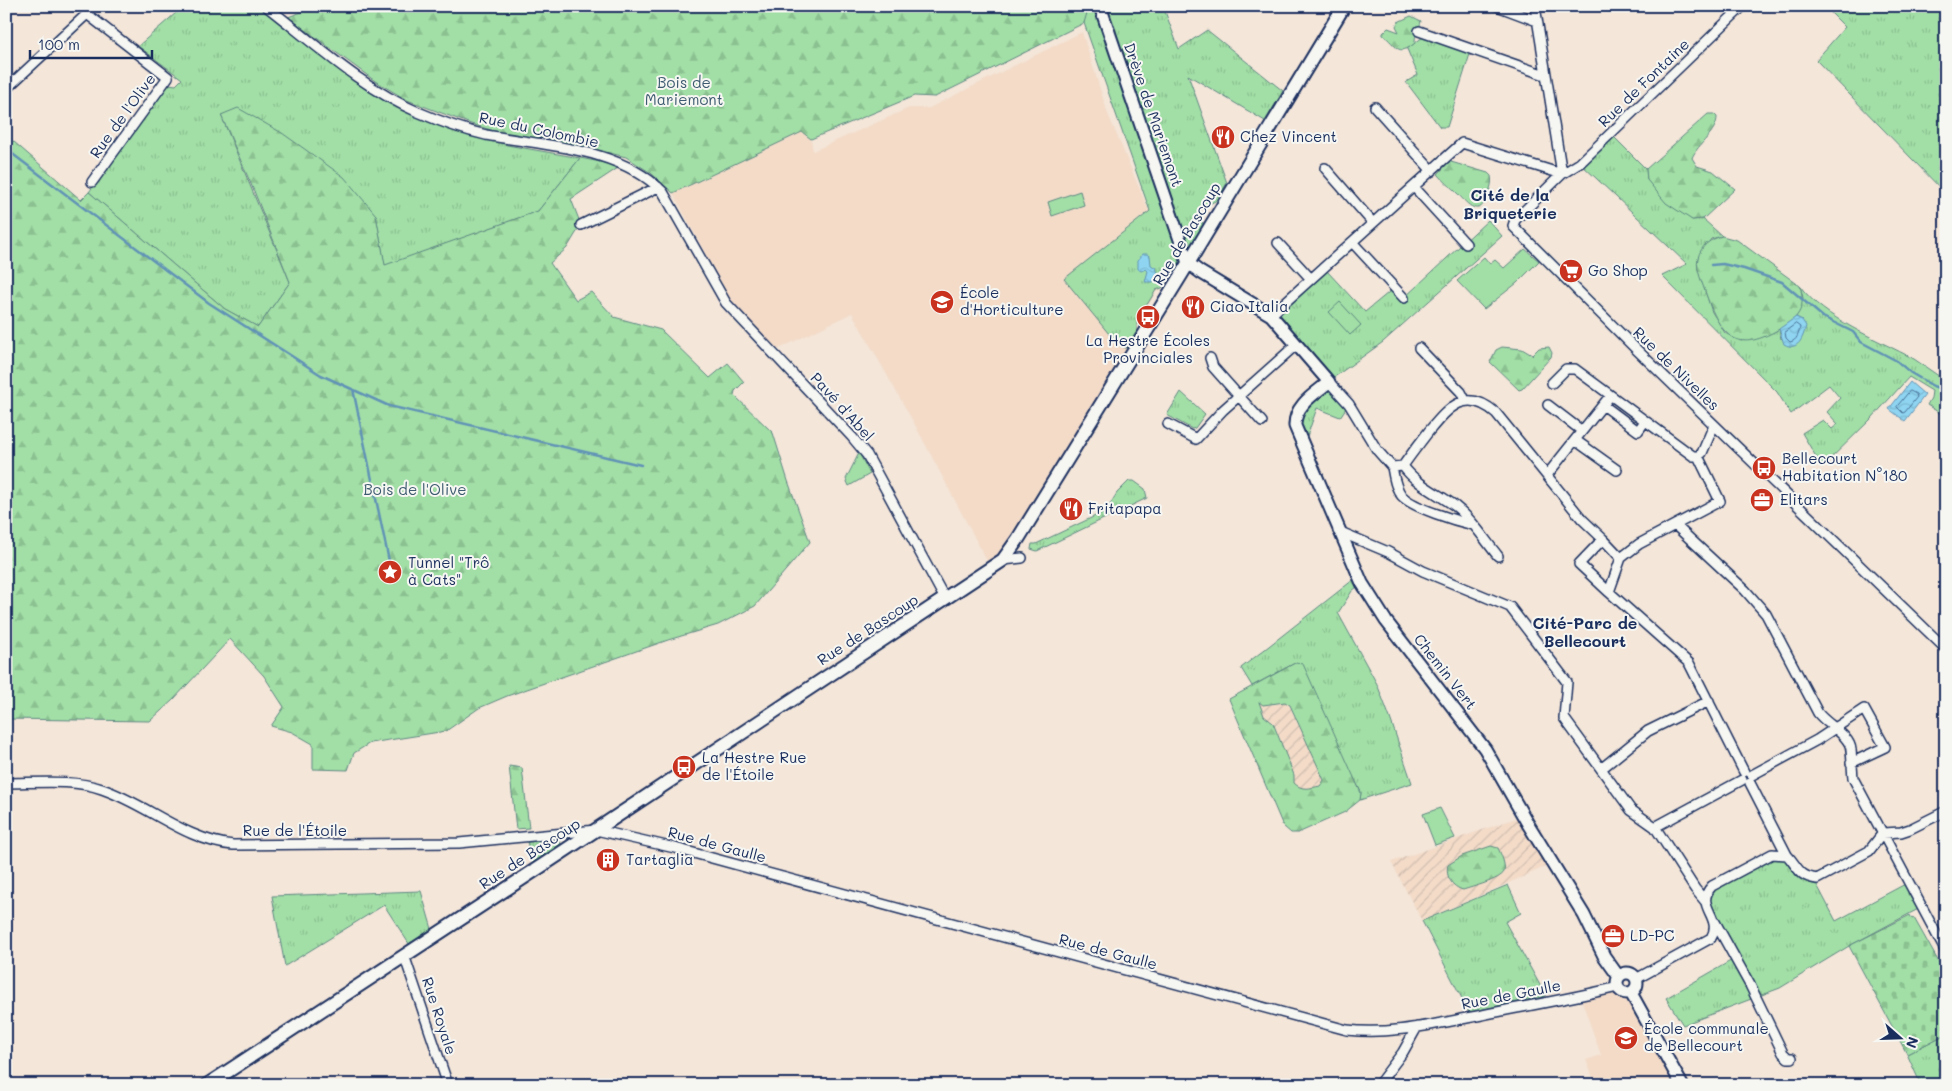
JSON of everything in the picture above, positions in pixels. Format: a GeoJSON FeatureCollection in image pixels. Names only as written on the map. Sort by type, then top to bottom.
{"type":"FeatureCollection","features":[{"type":"Feature","properties":{"kind":"main road","name":"Rue de Bascoup"},"geometry":{"type":"LineString","coordinates":[[208,1085],[1003,560],[1018,539],[1188,263],[1344,6]]}},
{"type":"Feature","properties":{"kind":"street","name":"Rue du Colombie"},"geometry":{"type":"LineString","coordinates":[[266,6],[357,76],[384,94],[418,112],[483,134],[592,153],[624,164],[641,174],[663,192],[726,303]]}},
{"type":"Feature","properties":{"kind":"street","name":"Drève de Mariemont"},"geometry":{"type":"LineString","coordinates":[[1100,6],[1188,263]]}},
{"type":"Feature","properties":{"kind":"street"},"geometry":{"type":"LineString","coordinates":[[1497,6],[1537,21]]}},
{"type":"Feature","properties":{"kind":"street"},"geometry":{"type":"LineString","coordinates":[[1271,315],[1462,143],[1562,174],[1535,6]]}},
{"type":"Feature","properties":{"kind":"street","name":"Rue de Fontaine"},"geometry":{"type":"LineString","coordinates":[[1562,174],[1580,164],[1743,6]]}},
{"type":"Feature","properties":{"kind":"street","name":"Rue de l'Olive"},"geometry":{"type":"LineString","coordinates":[[6,89],[89,10],[168,77],[92,182]]}},
{"type":"Feature","properties":{"kind":"street"},"geometry":{"type":"LineString","coordinates":[[1419,32],[1545,75]]}},
{"type":"Feature","properties":{"kind":"street"},"geometry":{"type":"LineString","coordinates":[[1375,108],[1432,171]]}},
{"type":"Feature","properties":{"kind":"street"},"geometry":{"type":"LineString","coordinates":[[1325,168],[1373,223]]}},
{"type":"Feature","properties":{"kind":"street","name":"Rue de Nivelles"},"geometry":{"type":"LineString","coordinates":[[1562,174],[1515,220],[1513,226],[1556,271],[1946,649]]}},
{"type":"Feature","properties":{"kind":"street"},"geometry":{"type":"LineString","coordinates":[[581,225],[658,187]]}},
{"type":"Feature","properties":{"kind":"street"},"geometry":{"type":"LineString","coordinates":[[1414,187],[1466,244]]}},
{"type":"Feature","properties":{"kind":"street"},"geometry":{"type":"LineString","coordinates":[[1352,242],[1404,298]]}},
{"type":"Feature","properties":{"kind":"street"},"geometry":{"type":"LineString","coordinates":[[1278,244],[1311,279]]}},
{"type":"Feature","properties":{"kind":"street"},"geometry":{"type":"LineString","coordinates":[[1188,263],[1271,315],[1349,404],[1377,450],[1392,467],[1396,487],[1403,497],[1414,504],[1454,521],[1473,525]]}},
{"type":"Feature","properties":{"kind":"street","name":"Pavé d'Abel"},"geometry":{"type":"LineString","coordinates":[[726,303],[863,450],[945,599]]}},
{"type":"Feature","properties":{"kind":"street"},"geometry":{"type":"LineString","coordinates":[[1168,424],[1196,439],[1223,410],[1297,344]]}},
{"type":"Feature","properties":{"kind":"street"},"geometry":{"type":"LineString","coordinates":[[1419,348],[1461,392],[1465,400]]}},
{"type":"Feature","properties":{"kind":"street"},"geometry":{"type":"LineString","coordinates":[[1210,358],[1213,367],[1262,422]]}},
{"type":"Feature","properties":{"kind":"street"},"geometry":{"type":"LineString","coordinates":[[1552,382],[1563,370],[1571,368],[1689,454],[1698,456]]}},
{"type":"Feature","properties":{"kind":"street","name":"Chemin Vert"},"geometry":{"type":"LineString","coordinates":[[1329,382],[1300,407],[1295,422],[1296,430],[1362,583],[1379,612],[1485,749],[1584,916],[1618,982]]}},
{"type":"Feature","properties":{"kind":"street"},"geometry":{"type":"LineString","coordinates":[[1547,475],[1610,396]]}},
{"type":"Feature","properties":{"kind":"street"},"geometry":{"type":"LineString","coordinates":[[1392,467],[1402,466],[1447,410],[1465,400],[1481,402],[1496,413],[1582,518],[1621,558]]}},
{"type":"Feature","properties":{"kind":"street"},"geometry":{"type":"LineString","coordinates":[[1603,405],[1638,431],[1645,421]]}},
{"type":"Feature","properties":{"kind":"street"},"geometry":{"type":"LineString","coordinates":[[1548,406],[1582,431]]}},
{"type":"Feature","properties":{"kind":"street"},"geometry":{"type":"LineString","coordinates":[[1698,456],[1702,453],[1714,425]]}},
{"type":"Feature","properties":{"kind":"street"},"geometry":{"type":"LineString","coordinates":[[1575,440],[1616,470]]}},
{"type":"Feature","properties":{"kind":"street"},"geometry":{"type":"LineString","coordinates":[[1609,592],[1621,558],[1639,544],[1720,501],[1698,456]]}},
{"type":"Feature","properties":{"kind":"street"},"geometry":{"type":"LineString","coordinates":[[1402,466],[1411,477],[1455,506],[1498,556]]}},
{"type":"Feature","properties":{"kind":"street"},"geometry":{"type":"LineString","coordinates":[[1674,525],[1745,590],[1766,614],[1818,713],[1825,722],[1847,738],[1851,749],[1853,778],[1946,952]]}},
{"type":"Feature","properties":{"kind":"street"},"geometry":{"type":"LineString","coordinates":[[1338,530],[1454,584],[1510,607],[1567,682],[1564,718],[1631,810],[1655,827],[1695,889],[1705,900],[1783,1052],[1788,1058],[1792,1058]]}},
{"type":"Feature","properties":{"kind":"street"},"geometry":{"type":"LineString","coordinates":[[1602,539],[1580,564],[1689,663],[1747,778],[1799,873],[1809,878],[1817,879],[1869,851],[1883,833],[1902,832],[1946,810]]}},
{"type":"Feature","properties":{"kind":"street"},"geometry":{"type":"LineString","coordinates":[[1003,560],[1022,558]]}},
{"type":"Feature","properties":{"kind":"street"},"geometry":{"type":"LineString","coordinates":[[1601,769],[1648,731],[1709,701]]}},
{"type":"Feature","properties":{"kind":"street"},"geometry":{"type":"LineString","coordinates":[[1655,827],[1817,740],[1864,709],[1885,747],[1851,763]]}},
{"type":"Feature","properties":{"kind":"street","name":"Rue de l'Étoile"},"geometry":{"type":"LineString","coordinates":[[6,783],[52,783],[96,787],[115,794],[200,837],[233,845],[459,843],[596,830]]}},
{"type":"Feature","properties":{"kind":"street","name":"Rue de Gaulle"},"geometry":{"type":"LineString","coordinates":[[596,830],[674,848],[1322,1024],[1367,1032],[1416,1028],[1561,1000],[1618,982]]}},
{"type":"Feature","properties":{"kind":"street"},"geometry":{"type":"LineString","coordinates":[[1705,900],[1706,894],[1712,886],[1772,854],[1788,855]]}},
{"type":"Feature","properties":{"kind":"street"},"geometry":{"type":"LineString","coordinates":[[1636,979],[1707,941],[1714,932],[1714,920]]}},
{"type":"Feature","properties":{"kind":"street","name":"Rue Royale"},"geometry":{"type":"LineString","coordinates":[[404,955],[448,1085]]}},
{"type":"Feature","properties":{"kind":"street"},"geometry":{"type":"LineString","coordinates":[[1626,973],[1632,974],[1636,979],[1636,988],[1631,992],[1623,992],[1618,982],[1626,973]]}},
{"type":"Feature","properties":{"kind":"street"},"geometry":{"type":"LineString","coordinates":[[1631,992],[1682,1085]]}},
{"type":"Feature","properties":{"kind":"street"},"geometry":{"type":"LineString","coordinates":[[1378,1085],[1403,1052],[1416,1028]]}},
{"type":"Feature","properties":{"kind":"shaded area","name":"École d'Horticulture"},"geometry":{"type":"Polygon","coordinates":[[[1082,32],[1108,114],[1174,270],[1162,289],[1156,292],[1138,323],[1138,332],[1018,528],[999,553],[988,563],[915,425],[852,313],[777,350],[740,312],[726,293],[673,193],[802,132],[811,139],[813,151],[909,108],[929,108],[1082,32]]]}},
{"type":"Feature","properties":{"kind":"shaded area"},"geometry":{"type":"Polygon","coordinates":[[[1258,701],[1269,705],[1285,702],[1290,705],[1324,780],[1320,786],[1308,789],[1299,788],[1294,783],[1293,775],[1273,723],[1264,716],[1258,701]]]}},
{"type":"Feature","properties":{"kind":"shaded area"},"geometry":{"type":"Polygon","coordinates":[[[1520,813],[1552,864],[1422,921],[1391,862],[1516,818],[1520,813]]]}},
{"type":"Feature","properties":{"kind":"shaded area","name":"École communale de Bellecourt"},"geometry":{"type":"Polygon","coordinates":[[[1619,990],[1627,993],[1681,1082],[1674,1085],[1596,1085],[1586,1060],[1601,1055],[1580,996],[1619,990]]]}},
{"type":"Feature","properties":{"kind":"green space"},"geometry":{"type":"Polygon","coordinates":[[[184,6],[265,6],[303,40],[357,83],[405,109],[507,145],[580,158],[538,211],[385,266],[376,215],[221,115],[290,282],[258,327],[225,309],[89,192],[169,84],[176,85],[182,79],[138,46],[184,6]]]}},
{"type":"Feature","properties":{"kind":"green space","name":"Bois de Mariemont"},"geometry":{"type":"Polygon","coordinates":[[[318,6],[1089,6],[1084,23],[935,97],[914,96],[811,139],[802,132],[673,193],[651,173],[626,157],[585,147],[511,136],[471,124],[407,100],[375,81],[288,17],[318,6]]]}},
{"type":"Feature","properties":{"kind":"green space"},"geometry":{"type":"Polygon","coordinates":[[[1086,6],[1163,6],[1179,49],[1207,30],[1283,91],[1265,121],[1188,75],[1227,183],[1217,200],[1198,210],[1206,233],[1181,275],[1173,271],[1162,288],[1156,290],[1137,321],[1137,331],[1126,348],[1118,345],[1064,279],[1150,211],[1084,23],[1086,6]]]}},
{"type":"Feature","properties":{"kind":"green space"},"geometry":{"type":"Polygon","coordinates":[[[1824,6],[1943,6],[1946,11],[1946,194],[1816,60],[1845,27],[1824,6]]]}},
{"type":"Feature","properties":{"kind":"green space"},"geometry":{"type":"Polygon","coordinates":[[[1411,16],[1421,21],[1415,43],[1401,50],[1383,33],[1388,28],[1399,32],[1396,26],[1398,22],[1411,16]]]}},
{"type":"Feature","properties":{"kind":"green space"},"geometry":{"type":"Polygon","coordinates":[[[1423,37],[1470,54],[1447,127],[1440,127],[1406,82],[1418,75],[1407,49],[1423,37]]]}},
{"type":"Feature","properties":{"kind":"green space","name":"Bois de l'Olive"},"geometry":{"type":"Polygon","coordinates":[[[238,108],[282,133],[344,177],[376,215],[385,265],[538,211],[580,158],[621,166],[571,199],[581,225],[567,248],[550,263],[576,300],[591,292],[614,317],[661,330],[710,378],[728,363],[744,382],[735,391],[734,395],[773,433],[810,542],[755,606],[718,625],[668,640],[507,696],[479,708],[446,731],[370,743],[354,753],[348,770],[313,769],[313,744],[292,732],[271,726],[284,707],[264,676],[230,639],[173,700],[150,721],[6,719],[6,135],[81,200],[89,192],[225,309],[258,327],[290,282],[221,115],[238,108]]]}},
{"type":"Feature","properties":{"kind":"green space"},"geometry":{"type":"Polygon","coordinates":[[[1708,114],[1714,114],[1717,117],[1716,123],[1711,133],[1692,158],[1697,166],[1713,171],[1735,189],[1703,219],[1692,220],[1666,203],[1647,180],[1646,169],[1708,114]]]}},
{"type":"Feature","properties":{"kind":"green space"},"geometry":{"type":"Polygon","coordinates":[[[1611,134],[1646,169],[1647,180],[1692,220],[1703,219],[1722,236],[1711,239],[1698,258],[1698,269],[1712,312],[1725,333],[1741,341],[1779,329],[1781,339],[1802,320],[1796,317],[1803,298],[1800,286],[1823,309],[1868,336],[1914,359],[1946,381],[1946,417],[1927,405],[1932,391],[1909,377],[1872,418],[1822,467],[1802,433],[1823,420],[1832,429],[1838,424],[1827,412],[1840,398],[1829,385],[1791,414],[1777,392],[1662,276],[1687,264],[1580,163],[1611,134]]]}},
{"type":"Feature","properties":{"kind":"green space"},"geometry":{"type":"Polygon","coordinates":[[[1449,162],[1488,173],[1491,176],[1486,199],[1479,208],[1468,204],[1438,174],[1449,162]]]}},
{"type":"Feature","properties":{"kind":"green space"},"geometry":{"type":"Polygon","coordinates":[[[1080,191],[1084,205],[1052,216],[1048,202],[1080,191]]]}},
{"type":"Feature","properties":{"kind":"green space"},"geometry":{"type":"Polygon","coordinates":[[[1488,220],[1502,236],[1383,342],[1333,378],[1280,318],[1281,311],[1326,270],[1365,312],[1394,288],[1404,298],[1488,220]]]}},
{"type":"Feature","properties":{"kind":"green space"},"geometry":{"type":"Polygon","coordinates":[[[1722,236],[1737,240],[1800,286],[1802,303],[1796,317],[1770,334],[1756,339],[1745,341],[1735,339],[1727,333],[1719,324],[1712,311],[1698,272],[1697,262],[1699,253],[1704,246],[1722,236]]]}},
{"type":"Feature","properties":{"kind":"green space"},"geometry":{"type":"Polygon","coordinates":[[[1525,249],[1539,261],[1517,283],[1484,309],[1457,281],[1484,257],[1490,264],[1495,260],[1504,268],[1525,249]]]}},
{"type":"Feature","properties":{"kind":"green space"},"geometry":{"type":"Polygon","coordinates":[[[1340,302],[1361,325],[1350,335],[1329,312],[1340,302]]]}},
{"type":"Feature","properties":{"kind":"green space"},"geometry":{"type":"Polygon","coordinates":[[[1502,347],[1522,349],[1532,355],[1539,348],[1549,347],[1552,353],[1551,357],[1519,390],[1490,362],[1496,350],[1502,347]]]}},
{"type":"Feature","properties":{"kind":"green space"},"geometry":{"type":"Polygon","coordinates":[[[1329,389],[1346,408],[1340,417],[1317,408],[1305,442],[1299,423],[1304,408],[1329,389]]]}},
{"type":"Feature","properties":{"kind":"green space"},"geometry":{"type":"Polygon","coordinates":[[[1181,392],[1205,414],[1195,428],[1192,429],[1167,415],[1181,392]]]}},
{"type":"Feature","properties":{"kind":"green space"},"geometry":{"type":"Polygon","coordinates":[[[859,453],[870,474],[849,486],[846,479],[859,453]]]}},
{"type":"Feature","properties":{"kind":"green space"},"geometry":{"type":"Polygon","coordinates":[[[1129,481],[1134,481],[1145,489],[1147,498],[1037,551],[1031,549],[1032,544],[1036,544],[1106,511],[1117,493],[1129,481]]]}},
{"type":"Feature","properties":{"kind":"green space"},"geometry":{"type":"Polygon","coordinates":[[[1358,576],[1362,583],[1352,591],[1338,613],[1377,684],[1412,783],[1360,800],[1361,792],[1295,663],[1252,686],[1241,668],[1358,576]]]}},
{"type":"Feature","properties":{"kind":"green space"},"geometry":{"type":"Polygon","coordinates":[[[1295,663],[1303,664],[1361,793],[1360,800],[1345,812],[1298,833],[1291,833],[1283,826],[1229,699],[1295,663]],[[1259,702],[1264,716],[1273,723],[1294,775],[1294,783],[1303,788],[1320,786],[1324,780],[1290,705],[1285,702],[1263,705],[1259,702]]]}},
{"type":"Feature","properties":{"kind":"green space"},"geometry":{"type":"Polygon","coordinates":[[[509,766],[522,768],[529,828],[516,829],[509,766]]]}},
{"type":"Feature","properties":{"kind":"green space"},"geometry":{"type":"Polygon","coordinates":[[[1440,808],[1455,838],[1435,845],[1423,814],[1440,808]]]}},
{"type":"Feature","properties":{"kind":"green space"},"geometry":{"type":"Polygon","coordinates":[[[559,839],[560,847],[533,863],[527,842],[559,839]]]}},
{"type":"Feature","properties":{"kind":"green space"},"geometry":{"type":"Polygon","coordinates":[[[1491,846],[1498,848],[1502,856],[1504,872],[1501,875],[1485,883],[1463,890],[1453,884],[1449,877],[1448,865],[1462,856],[1491,846]]]}},
{"type":"Feature","properties":{"kind":"green space"},"geometry":{"type":"Polygon","coordinates":[[[1773,857],[1786,859],[1801,880],[1817,885],[1836,921],[1909,882],[1922,907],[1849,946],[1780,988],[1683,1025],[1666,998],[1734,959],[1714,920],[1706,894],[1773,857]]]}},
{"type":"Feature","properties":{"kind":"green space"},"geometry":{"type":"Polygon","coordinates":[[[1508,885],[1521,913],[1505,922],[1546,996],[1469,1012],[1422,921],[1508,885]]]}},
{"type":"Feature","properties":{"kind":"green space"},"geometry":{"type":"Polygon","coordinates":[[[421,891],[434,936],[413,950],[384,905],[285,966],[272,896],[421,891]]]}},
{"type":"Feature","properties":{"kind":"green space"},"geometry":{"type":"Polygon","coordinates":[[[1910,915],[1912,919],[1914,918],[1946,975],[1946,1034],[1907,1054],[1849,946],[1910,915]]]}},
{"type":"Feature","properties":{"kind":"green space"},"geometry":{"type":"Polygon","coordinates":[[[1946,1034],[1946,1076],[1921,1085],[1907,1054],[1946,1034]]]}},
{"type":"Feature","properties":{"kind":"water"},"geometry":{"type":"Polygon","coordinates":[[[1143,254],[1150,256],[1151,265],[1156,268],[1158,273],[1153,282],[1145,282],[1148,271],[1146,269],[1141,271],[1138,269],[1138,260],[1143,254]]]}},
{"type":"Feature","properties":{"kind":"water"},"geometry":{"type":"Polygon","coordinates":[[[1796,317],[1802,320],[1806,326],[1799,342],[1796,345],[1789,346],[1784,344],[1779,329],[1796,317]]]}},
{"type":"Feature","properties":{"kind":"water"},"geometry":{"type":"Polygon","coordinates":[[[1910,382],[1925,395],[1905,421],[1889,409],[1910,382]]]}},
{"type":"Feature","properties":{"kind":"waterway"},"geometry":{"type":"LineString","coordinates":[[6,149],[209,303],[321,375],[389,406],[641,465]]}},
{"type":"Feature","properties":{"kind":"waterway"},"geometry":{"type":"LineString","coordinates":[[1711,265],[1723,264],[1744,269],[1782,282],[1823,317],[1853,332],[1861,342],[1897,361],[1911,373],[1946,391]]}},
{"type":"Feature","properties":{"kind":"waterway"},"geometry":{"type":"LineString","coordinates":[[353,389],[389,561]]}},
{"type":"Feature","properties":{"kind":"place","name":"Chez Vincent"},"geometry":{"type":"Point","coordinates":[1223,137]}},
{"type":"Feature","properties":{"kind":"place","name":"Go Shop"},"geometry":{"type":"Point","coordinates":[1571,271]}},
{"type":"Feature","properties":{"kind":"place","name":"École d'Horticulture"},"geometry":{"type":"Point","coordinates":[942,302]}},
{"type":"Feature","properties":{"kind":"place","name":"Ciao Italia"},"geometry":{"type":"Point","coordinates":[1193,307]}},
{"type":"Feature","properties":{"kind":"place","name":"La Hestre Écoles Provinciales"},"geometry":{"type":"Point","coordinates":[1148,317]}},
{"type":"Feature","properties":{"kind":"place","name":"Bellecourt Habitation N°180"},"geometry":{"type":"Point","coordinates":[1764,468]}},
{"type":"Feature","properties":{"kind":"place","name":"Elitars"},"geometry":{"type":"Point","coordinates":[1762,500]}},
{"type":"Feature","properties":{"kind":"place","name":"Fritapapa"},"geometry":{"type":"Point","coordinates":[1071,509]}},
{"type":"Feature","properties":{"kind":"place","name":"Tunnel \"Trô à Cats\""},"geometry":{"type":"Point","coordinates":[390,572]}},
{"type":"Feature","properties":{"kind":"place","name":"La Hestre Rue de l'Étoile"},"geometry":{"type":"Point","coordinates":[684,767]}},
{"type":"Feature","properties":{"kind":"place","name":"Tartaglia"},"geometry":{"type":"Point","coordinates":[608,860]}},
{"type":"Feature","properties":{"kind":"place","name":"LD-PC"},"geometry":{"type":"Point","coordinates":[1613,936]}},
{"type":"Feature","properties":{"kind":"place","name":"École communale de Bellecourt"},"geometry":{"type":"Point","coordinates":[1626,1038]}},
{"type":"Feature","properties":{"kind":"district","name":"Cité de la Briqueterie"},"geometry":{"type":"Point","coordinates":[1510,204]}},
{"type":"Feature","properties":{"kind":"district","name":"Cité-Parc de Bellecourt"},"geometry":{"type":"Point","coordinates":[1585,632]}}]}
